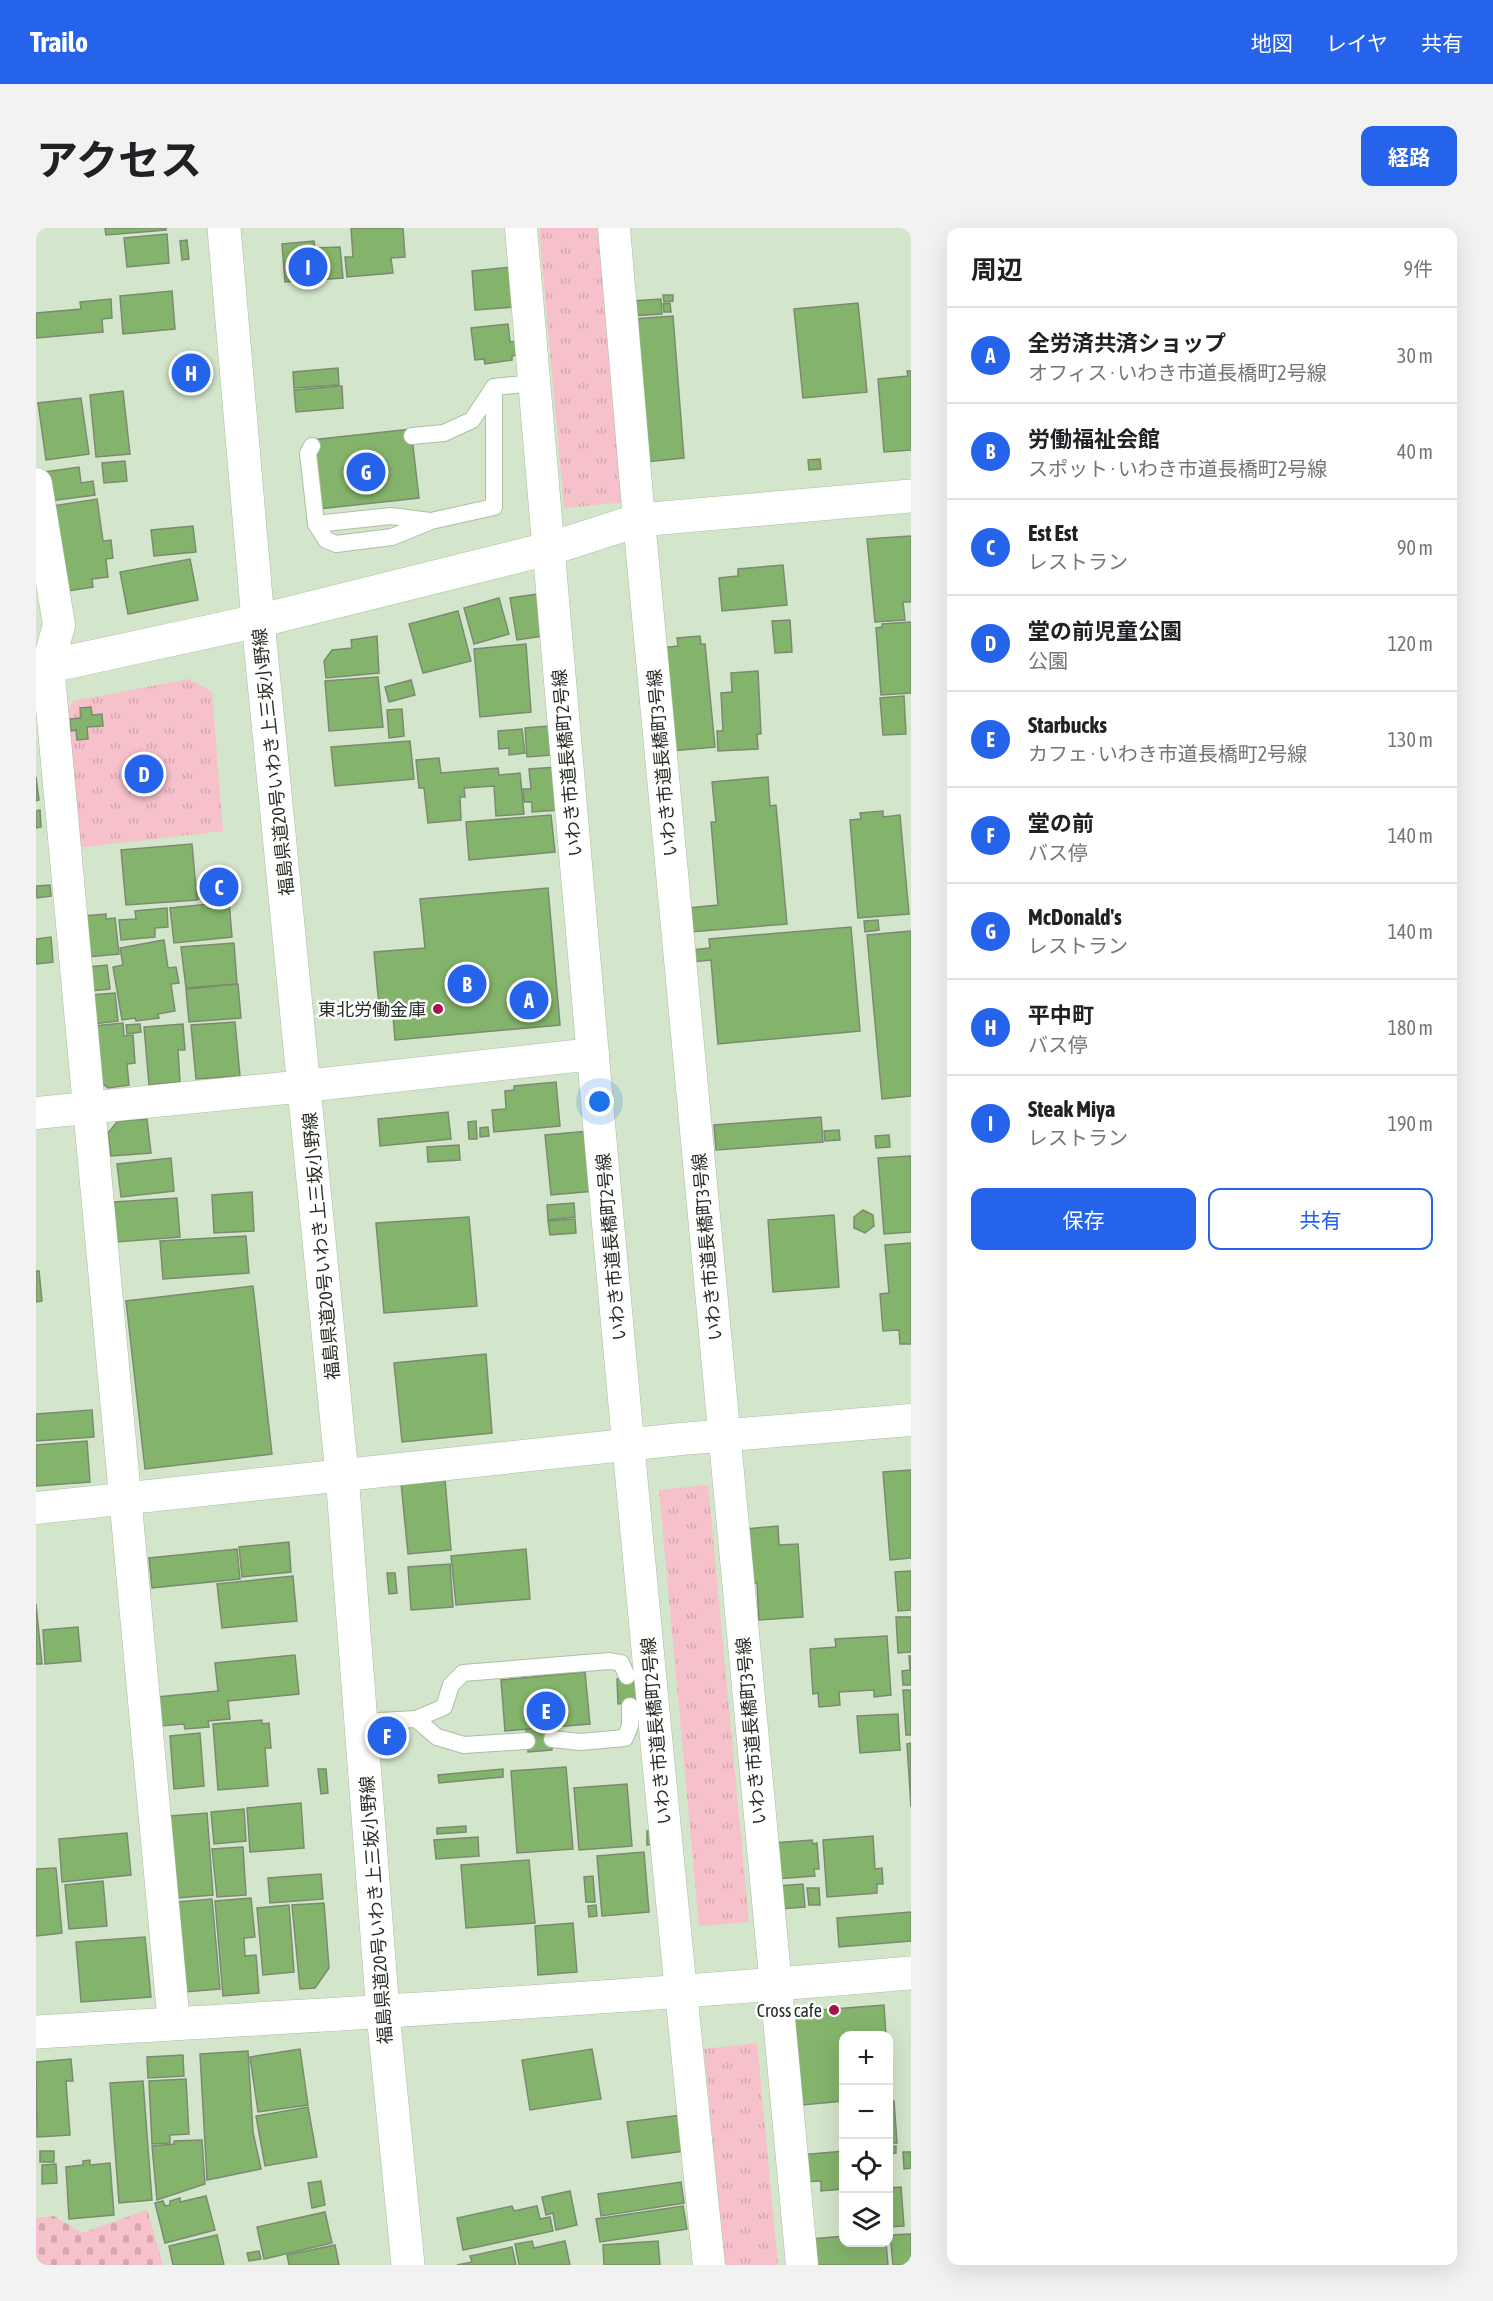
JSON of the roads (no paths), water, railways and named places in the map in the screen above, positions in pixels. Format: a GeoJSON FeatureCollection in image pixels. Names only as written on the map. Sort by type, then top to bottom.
{"type":"FeatureCollection","features":[{"type":"Feature","properties":{"kind":"main road","name":"福島県道20号いわき上三坂小野線"},"geometry":{"type":"LineString","coordinates":[[224,228],[258,621],[342,1474],[383,2013],[408,2265]]}},
{"type":"Feature","properties":{"kind":"main road"},"geometry":{"type":"LineString","coordinates":[[42,667],[258,621],[548,549],[639,520],[911,496]]}},
{"type":"Feature","properties":{"kind":"main road"},"geometry":{"type":"LineString","coordinates":[[36,2032],[383,2013],[681,1992],[911,1972]]}},
{"type":"Feature","properties":{"kind":"street","name":"いわき市道長橋町2号線"},"geometry":{"type":"LineString","coordinates":[[521,228],[629,1445],[681,1992],[710,2265]]}},
{"type":"Feature","properties":{"kind":"street","name":"いわき市道長橋町3号線"},"geometry":{"type":"LineString","coordinates":[[614,228],[774,1984],[802,2265]]}},
{"type":"Feature","properties":{"kind":"street"},"geometry":{"type":"LineString","coordinates":[[36,484],[59,625],[42,667],[89,1108],[127,1498],[174,2024]]}},
{"type":"Feature","properties":{"kind":"street"},"geometry":{"type":"LineString","coordinates":[[36,1113],[593,1054]]}},
{"type":"Feature","properties":{"kind":"street"},"geometry":{"type":"LineString","coordinates":[[36,1508],[629,1445],[911,1420]]}},
{"type":"Feature","properties":{"kind":"lane"},"geometry":{"type":"LineString","coordinates":[[412,436],[444,433],[472,420],[494,387],[534,382]]}},
{"type":"Feature","properties":{"kind":"lane"},"geometry":{"type":"LineString","coordinates":[[312,446],[308,453],[316,524],[326,540],[336,544],[392,537],[431,521],[494,507],[494,387]]}},
{"type":"Feature","properties":{"kind":"lane"},"geometry":{"type":"LineString","coordinates":[[361,1722],[416,1719],[444,1707],[451,1686],[463,1673],[610,1661],[621,1663],[627,1676]]}},
{"type":"Feature","properties":{"kind":"lane"},"geometry":{"type":"LineString","coordinates":[[552,1739],[580,1742],[625,1738],[630,1726],[630,1706]]}},
{"type":"Feature","properties":{"kind":"lane"},"geometry":{"type":"LineString","coordinates":[[416,1719],[437,1737],[464,1745],[527,1741]]}},
{"type":"Feature","properties":{"kind":"place","name":"Steak Miya"},"geometry":{"type":"Point","coordinates":[308,267]}},
{"type":"Feature","properties":{"kind":"place","name":"平中町"},"geometry":{"type":"Point","coordinates":[191,373]}},
{"type":"Feature","properties":{"kind":"place","name":"McDonald's"},"geometry":{"type":"Point","coordinates":[366,472]}},
{"type":"Feature","properties":{"kind":"place","name":"堂の前児童公園"},"geometry":{"type":"Point","coordinates":[144,774]}},
{"type":"Feature","properties":{"kind":"place","name":"Est Est"},"geometry":{"type":"Point","coordinates":[219,887]}},
{"type":"Feature","properties":{"kind":"place","name":"労働福祉会館"},"geometry":{"type":"Point","coordinates":[467,984]}},
{"type":"Feature","properties":{"kind":"place","name":"全労済共済ショップ"},"geometry":{"type":"Point","coordinates":[529,1000]}},
{"type":"Feature","properties":{"kind":"place","name":"東北労働金庫"},"geometry":{"type":"Point","coordinates":[438,1009]}},
{"type":"Feature","properties":{"kind":"place","name":"Starbucks"},"geometry":{"type":"Point","coordinates":[546,1711]}},
{"type":"Feature","properties":{"kind":"place","name":"堂の前"},"geometry":{"type":"Point","coordinates":[387,1736]}},
{"type":"Feature","properties":{"kind":"place","name":"Cross cafe"},"geometry":{"type":"Point","coordinates":[834,2010]}}]}
